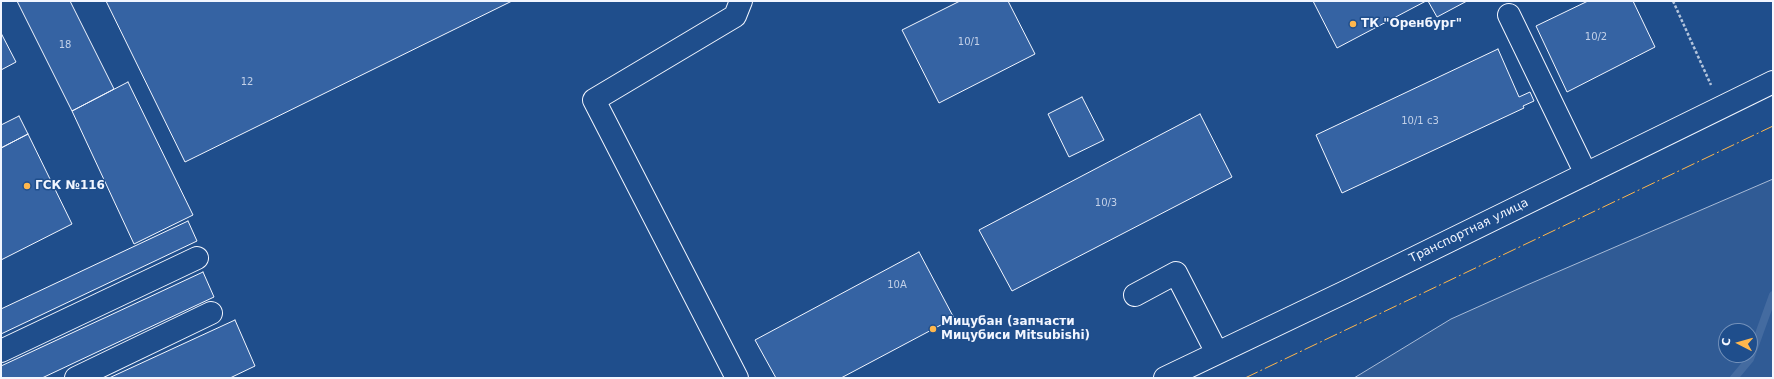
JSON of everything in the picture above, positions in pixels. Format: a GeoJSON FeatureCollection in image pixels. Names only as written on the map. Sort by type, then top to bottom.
{"type":"FeatureCollection","features":[{"type":"Feature","properties":{"kind":"street"},"geometry":{"type":"LineString","coordinates":[[737,378],[594,100],[735,16],[741,1]]}},
{"type":"Feature","properties":{"kind":"street"},"geometry":{"type":"LineString","coordinates":[[1510,15],[1586,174]]}},
{"type":"Feature","properties":{"kind":"street","name":"Транспортная улица"},"geometry":{"type":"LineString","coordinates":[[1165,378],[1773,82]]}},
{"type":"Feature","properties":{"kind":"street"},"geometry":{"type":"LineString","coordinates":[[1,351],[197,258]]}},
{"type":"Feature","properties":{"kind":"street"},"geometry":{"type":"LineString","coordinates":[[1134,295],[1176,273],[1217,353]]}},
{"type":"Feature","properties":{"kind":"street"},"geometry":{"type":"LineString","coordinates":[[76,378],[211,313]]}},
{"type":"Feature","properties":{"kind":"path"},"geometry":{"type":"LineString","coordinates":[[1673,1],[1721,108]]}},
{"type":"Feature","properties":{"kind":"shaded area"},"geometry":{"type":"Polygon","coordinates":[[[1773,179],[1773,378],[1354,378],[1451,319],[1773,179]]]}},
{"type":"Feature","properties":{"kind":"building"},"geometry":{"type":"Polygon","coordinates":[[[17,1],[70,1],[114,89],[72,111],[17,1]]]}},
{"type":"Feature","properties":{"kind":"building"},"geometry":{"type":"Polygon","coordinates":[[[106,1],[512,1],[185,162],[106,1]]]}},
{"type":"Feature","properties":{"kind":"building"},"geometry":{"type":"Polygon","coordinates":[[[960,1],[1008,1],[1035,54],[939,103],[902,30],[960,1]]]}},
{"type":"Feature","properties":{"kind":"building","name":"ТК \"Оренбург\""},"geometry":{"type":"Polygon","coordinates":[[[1313,1],[1426,1],[1337,48],[1313,1]]]}},
{"type":"Feature","properties":{"kind":"building","name":"ТК \"Оренбург\""},"geometry":{"type":"Polygon","coordinates":[[[1428,1],[1467,1],[1437,17],[1428,1]]]}},
{"type":"Feature","properties":{"kind":"building"},"geometry":{"type":"Polygon","coordinates":[[[1588,1],[1633,1],[1655,47],[1567,92],[1536,26],[1588,1]]]}},
{"type":"Feature","properties":{"kind":"building"},"geometry":{"type":"Polygon","coordinates":[[[1,33],[16,62],[1,70],[1,33]]]}},
{"type":"Feature","properties":{"kind":"building"},"geometry":{"type":"Polygon","coordinates":[[[1498,49],[1519,97],[1530,92],[1534,101],[1523,106],[1524,108],[1342,193],[1316,135],[1498,49]]]}},
{"type":"Feature","properties":{"kind":"building"},"geometry":{"type":"Polygon","coordinates":[[[128,82],[193,215],[134,244],[72,111],[128,82]]]}},
{"type":"Feature","properties":{"kind":"building"},"geometry":{"type":"Polygon","coordinates":[[[1082,97],[1104,140],[1069,157],[1048,114],[1082,97]]]}},
{"type":"Feature","properties":{"kind":"building"},"geometry":{"type":"Polygon","coordinates":[[[1200,114],[1232,177],[1012,291],[979,230],[1200,114]]]}},
{"type":"Feature","properties":{"kind":"building"},"geometry":{"type":"Polygon","coordinates":[[[19,116],[28,134],[1,148],[1,125],[19,116]]]}},
{"type":"Feature","properties":{"kind":"building","name":"ГСК №116"},"geometry":{"type":"Polygon","coordinates":[[[28,134],[72,224],[1,260],[1,148],[28,134]]]}},
{"type":"Feature","properties":{"kind":"building"},"geometry":{"type":"Polygon","coordinates":[[[188,221],[197,241],[1,334],[1,309],[188,221]]]}},
{"type":"Feature","properties":{"kind":"building"},"geometry":{"type":"Polygon","coordinates":[[[919,252],[954,318],[841,378],[776,378],[755,340],[919,252]]]}},
{"type":"Feature","properties":{"kind":"building"},"geometry":{"type":"Polygon","coordinates":[[[203,272],[214,297],[42,378],[1,378],[1,366],[203,272]]]}},
{"type":"Feature","properties":{"kind":"building"},"geometry":{"type":"Polygon","coordinates":[[[235,320],[255,366],[230,378],[109,378],[235,320]]]}},
{"type":"Feature","properties":{"kind":"waterway"},"geometry":{"type":"LineString","coordinates":[[1734,378],[1750,359],[1773,295]]}},
{"type":"Feature","properties":{"kind":"power"},"geometry":{"type":"LineString","coordinates":[[1245,378],[1773,126]]}},
{"type":"Feature","properties":{"kind":"place","name":"ТК \"Оренбург\""},"geometry":{"type":"Point","coordinates":[1353,24]}},
{"type":"Feature","properties":{"kind":"place","name":"ГСК №116"},"geometry":{"type":"Point","coordinates":[27,186]}},
{"type":"Feature","properties":{"kind":"place","name":"Мицубан (запчасти Мицубиси Mitsubishi)"},"geometry":{"type":"Point","coordinates":[933,329]}}]}
